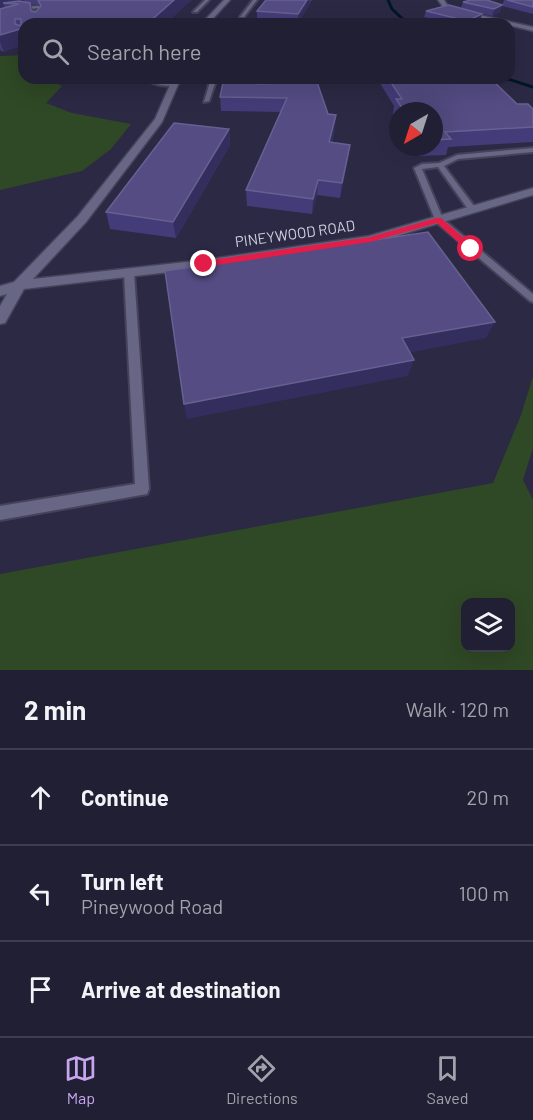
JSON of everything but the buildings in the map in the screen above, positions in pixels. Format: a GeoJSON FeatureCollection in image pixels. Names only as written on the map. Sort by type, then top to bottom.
{"type":"FeatureCollection","features":[{"type":"Feature","properties":{"kind":"street"},"geometry":{"type":"LineString","coordinates":[[210,18],[227,0]]}},
{"type":"Feature","properties":{"kind":"street"},"geometry":{"type":"LineString","coordinates":[[441,0],[446,7],[455,11],[484,18]]}},
{"type":"Feature","properties":{"kind":"street"},"geometry":{"type":"LineString","coordinates":[[521,27],[533,18]]}},
{"type":"Feature","properties":{"kind":"street"},"geometry":{"type":"LineString","coordinates":[[515,26],[533,29]]}},
{"type":"Feature","properties":{"kind":"street"},"geometry":{"type":"LineString","coordinates":[[0,319],[20,285],[82,219],[159,120],[175,84]]}},
{"type":"Feature","properties":{"kind":"street","name":"PINEYWOOD ROAD"},"geometry":{"type":"LineString","coordinates":[[0,291],[20,285],[129,273],[370,240],[533,191]]}},
{"type":"Feature","properties":{"kind":"lane"},"geometry":{"type":"LineString","coordinates":[[195,11],[207,0]]}},
{"type":"Feature","properties":{"kind":"lane"},"geometry":{"type":"LineString","coordinates":[[242,16],[255,0]]}},
{"type":"Feature","properties":{"kind":"lane"},"geometry":{"type":"LineString","coordinates":[[12,14],[36,13],[56,7]]}},
{"type":"Feature","properties":{"kind":"lane"},"geometry":{"type":"LineString","coordinates":[[24,12],[31,8],[46,9]]}},
{"type":"Feature","properties":{"kind":"lane"},"geometry":{"type":"LineString","coordinates":[[36,13],[40,18]]}},
{"type":"Feature","properties":{"kind":"lane"},"geometry":{"type":"LineString","coordinates":[[207,101],[212,84]]}},
{"type":"Feature","properties":{"kind":"lane"},"geometry":{"type":"LineString","coordinates":[[533,150],[457,157],[440,165],[418,168],[439,220],[533,299]]}},
{"type":"Feature","properties":{"kind":"lane"},"geometry":{"type":"LineString","coordinates":[[440,165],[473,210]]}},
{"type":"Feature","properties":{"kind":"lane"},"geometry":{"type":"LineString","coordinates":[[0,513],[142,489],[129,273]]}},
{"type":"Feature","properties":{"kind":"green space"},"geometry":{"type":"Polygon","coordinates":[[[18,55],[18,84],[62,86],[46,103],[72,113],[131,124],[111,149],[82,171],[0,190],[0,56],[18,55]]]}},
{"type":"Feature","properties":{"kind":"green space"},"geometry":{"type":"Polygon","coordinates":[[[533,376],[533,448],[523,480],[533,500],[533,670],[0,670],[0,574],[493,483],[521,415],[533,376]]]}},
{"type":"Feature","properties":{"kind":"waterway"},"geometry":{"type":"LineString","coordinates":[[388,0],[392,9],[402,18]]}},
{"type":"Feature","properties":{"kind":"waterway"},"geometry":{"type":"LineString","coordinates":[[515,81],[533,87]]}},
{"type":"Feature","properties":{"kind":"route"},"geometry":{"type":"LineString","coordinates":[[204,264],[370,240],[439,220],[471,249]]}}]}
